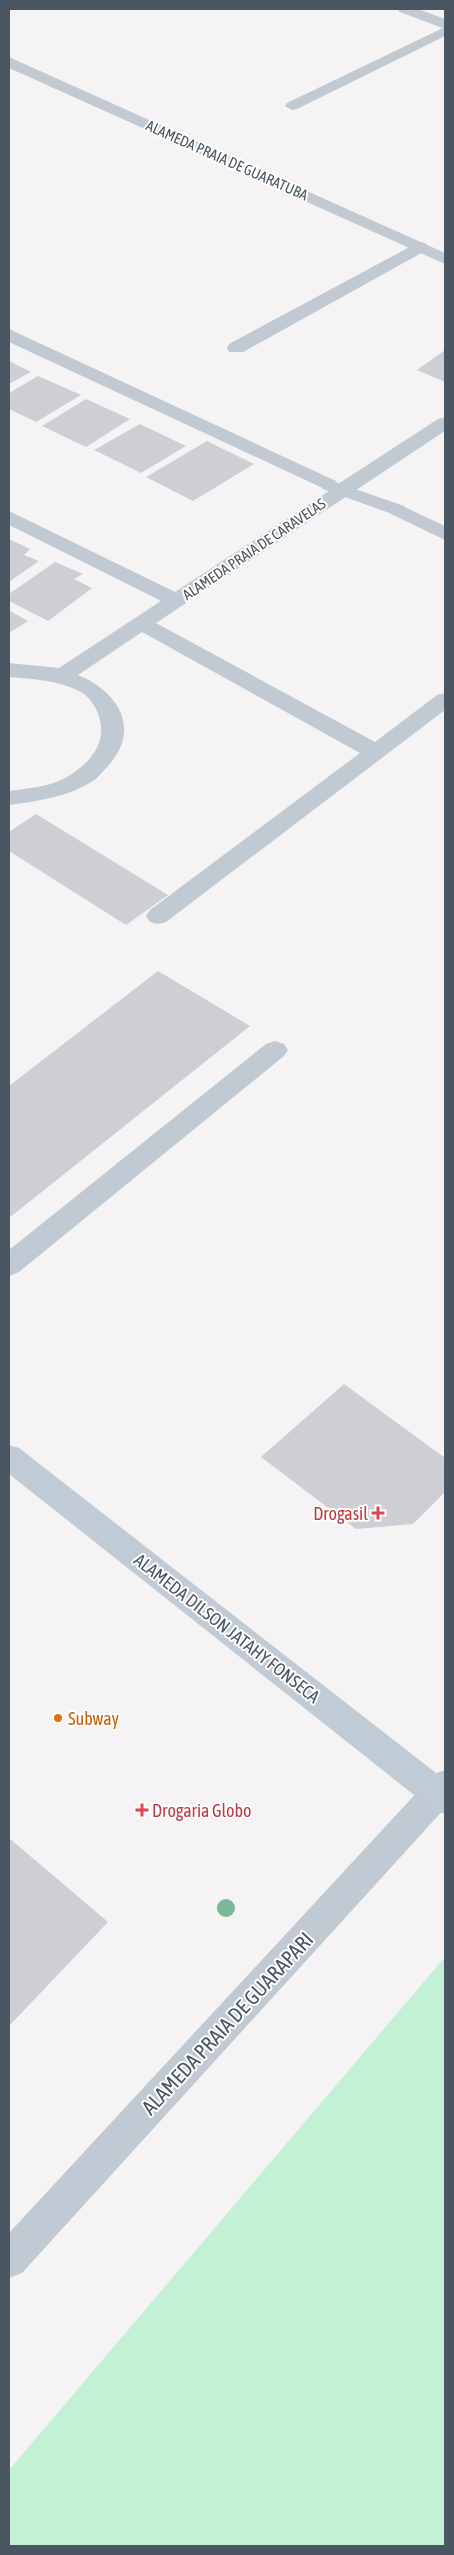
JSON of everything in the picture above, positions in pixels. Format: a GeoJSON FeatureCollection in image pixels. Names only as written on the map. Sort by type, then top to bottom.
{"type":"FeatureCollection","features":[{"type":"Feature","properties":{"kind":"main road","name":"ALAMEDA DILSON JATAHY FONSECA"},"geometry":{"type":"LineString","coordinates":[[9,1457],[443,1792]]}},
{"type":"Feature","properties":{"kind":"street"},"geometry":{"type":"LineString","coordinates":[[404,9],[445,24]]}},
{"type":"Feature","properties":{"kind":"street","name":"ALAMEDA PRAIA DE GUARATUBA"},"geometry":{"type":"LineString","coordinates":[[9,62],[445,258]]}},
{"type":"Feature","properties":{"kind":"street"},"geometry":{"type":"LineString","coordinates":[[236,348],[419,246]]}},
{"type":"Feature","properties":{"kind":"street"},"geometry":{"type":"LineString","coordinates":[[9,334],[335,488]]}},
{"type":"Feature","properties":{"kind":"street","name":"ALAMEDA PRAIA DE CARAVELAS"},"geometry":{"type":"LineString","coordinates":[[62,676],[177,601],[335,488],[445,423]]}},
{"type":"Feature","properties":{"kind":"street"},"geometry":{"type":"LineString","coordinates":[[398,510],[445,534]]}},
{"type":"Feature","properties":{"kind":"street"},"geometry":{"type":"LineString","coordinates":[[9,516],[177,601]]}},
{"type":"Feature","properties":{"kind":"street"},"geometry":{"type":"LineString","coordinates":[[143,624],[376,752]]}},
{"type":"Feature","properties":{"kind":"street"},"geometry":{"type":"LineString","coordinates":[[9,670],[32,670],[62,676],[89,687],[107,704],[115,724],[112,745],[99,765],[75,782],[45,793],[9,798]]}},
{"type":"Feature","properties":{"kind":"street"},"geometry":{"type":"LineString","coordinates":[[158,916],[445,700]]}},
{"type":"Feature","properties":{"kind":"street"},"geometry":{"type":"LineString","coordinates":[[9,1266],[275,1050]]}},
{"type":"Feature","properties":{"kind":"street","name":"ALAMEDA PRAIA DE GUARAPARI"},"geometry":{"type":"LineString","coordinates":[[9,2260],[443,1792]]}},
{"type":"Feature","properties":{"kind":"lane"},"geometry":{"type":"LineString","coordinates":[[292,106],[445,31]]}},
{"type":"Feature","properties":{"kind":"lane"},"geometry":{"type":"LineString","coordinates":[[335,488],[398,510]]}},
{"type":"Feature","properties":{"kind":"green space"},"geometry":{"type":"Polygon","coordinates":[[[445,1957],[445,2546],[9,2546],[9,2470],[445,1957]]]}},
{"type":"Feature","properties":{"kind":"building"},"geometry":{"type":"Polygon","coordinates":[[[445,350],[445,382],[417,370],[445,350]]]}},
{"type":"Feature","properties":{"kind":"building"},"geometry":{"type":"Polygon","coordinates":[[[9,361],[31,372],[9,384],[9,361]]]}},
{"type":"Feature","properties":{"kind":"building"},"geometry":{"type":"Polygon","coordinates":[[[38,376],[81,395],[36,422],[9,409],[9,393],[38,376]]]}},
{"type":"Feature","properties":{"kind":"building"},"geometry":{"type":"Polygon","coordinates":[[[86,399],[130,419],[86,447],[42,426],[86,399]]]}},
{"type":"Feature","properties":{"kind":"building"},"geometry":{"type":"Polygon","coordinates":[[[140,424],[186,446],[141,473],[94,450],[140,424]]]}},
{"type":"Feature","properties":{"kind":"building"},"geometry":{"type":"Polygon","coordinates":[[[207,441],[254,464],[193,501],[146,477],[207,441]]]}},
{"type":"Feature","properties":{"kind":"building"},"geometry":{"type":"Polygon","coordinates":[[[9,539],[30,549],[24,555],[39,561],[9,582],[9,539]]]}},
{"type":"Feature","properties":{"kind":"building"},"geometry":{"type":"Polygon","coordinates":[[[55,562],[83,574],[74,579],[92,588],[48,621],[9,601],[9,594],[55,562]]]}},
{"type":"Feature","properties":{"kind":"building"},"geometry":{"type":"Polygon","coordinates":[[[9,611],[28,621],[9,633],[9,611]]]}},
{"type":"Feature","properties":{"kind":"building"},"geometry":{"type":"Polygon","coordinates":[[[36,814],[168,895],[126,925],[9,851],[9,832],[36,814]]]}},
{"type":"Feature","properties":{"kind":"building"},"geometry":{"type":"Polygon","coordinates":[[[158,971],[250,1026],[9,1218],[9,1086],[158,971]]]}},
{"type":"Feature","properties":{"kind":"building"},"geometry":{"type":"Polygon","coordinates":[[[344,1384],[445,1458],[445,1492],[413,1524],[356,1529],[261,1457],[344,1384]]]}},
{"type":"Feature","properties":{"kind":"building"},"geometry":{"type":"Polygon","coordinates":[[[9,1838],[108,1922],[9,2026],[9,1838]]]}},
{"type":"Feature","properties":{"kind":"place","name":"Drogasil"},"geometry":{"type":"Point","coordinates":[378,1513]}},
{"type":"Feature","properties":{"kind":"place","name":"Subway"},"geometry":{"type":"Point","coordinates":[58,1718]}},
{"type":"Feature","properties":{"kind":"place","name":"Drogaria Globo"},"geometry":{"type":"Point","coordinates":[142,1810]}}]}
